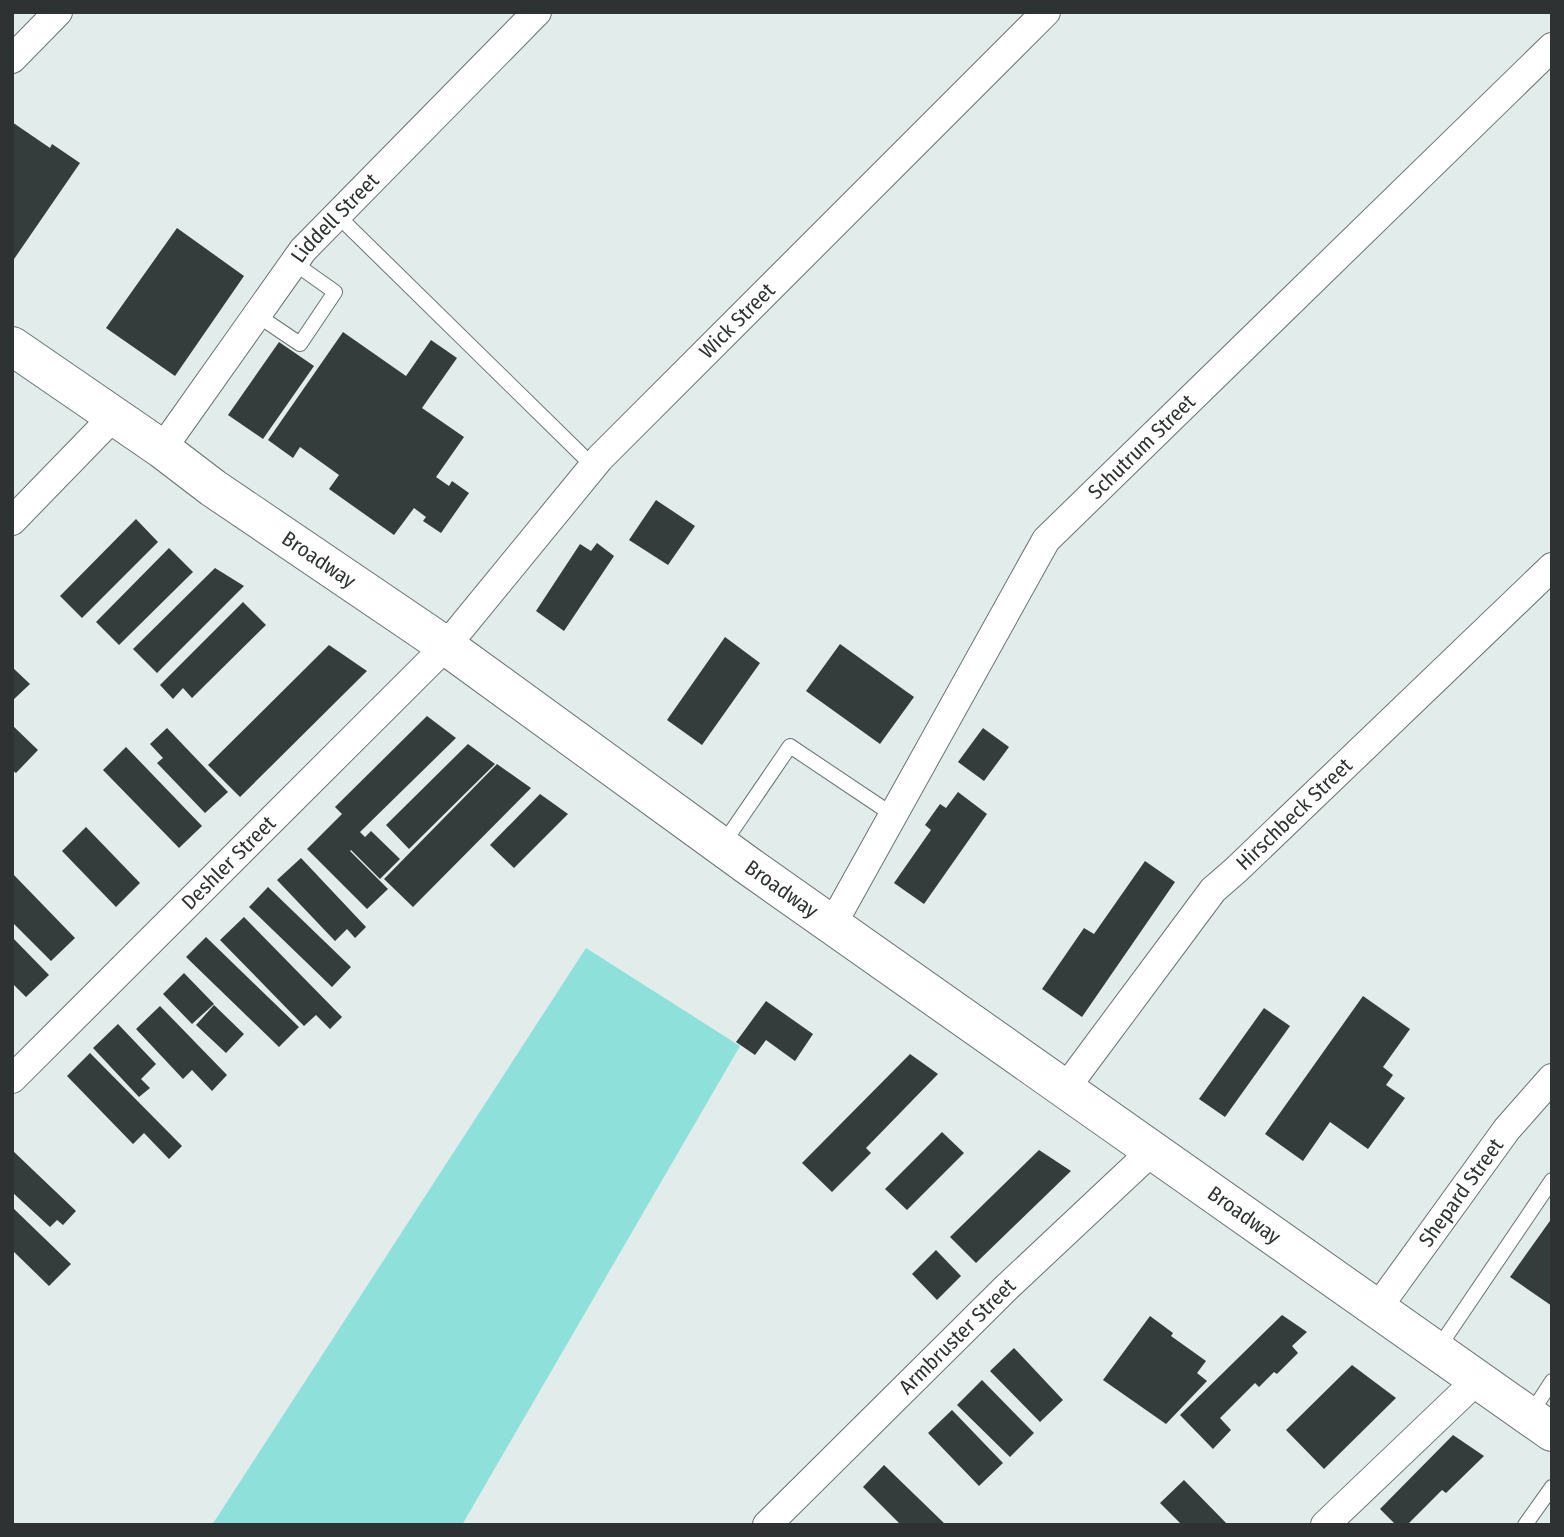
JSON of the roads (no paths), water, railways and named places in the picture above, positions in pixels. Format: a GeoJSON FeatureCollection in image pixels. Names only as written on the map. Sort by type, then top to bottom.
{"type":"FeatureCollection","features":[{"type":"Feature","properties":{"kind":"main road","name":"Broadway"},"geometry":{"type":"LineString","coordinates":[[12,346],[162,449],[213,488],[446,646],[832,925],[1541,1424]]}},
{"type":"Feature","properties":{"kind":"street"},"geometry":{"type":"LineString","coordinates":[[12,59],[58,12]]}},
{"type":"Feature","properties":{"kind":"street","name":"Liddell Street"},"geometry":{"type":"LineString","coordinates":[[162,449],[303,250],[537,12]]}},
{"type":"Feature","properties":{"kind":"street","name":"Wick Street"},"geometry":{"type":"LineString","coordinates":[[446,646],[593,466],[1046,12]]}},
{"type":"Feature","properties":{"kind":"street","name":"Schutrum Street"},"geometry":{"type":"LineString","coordinates":[[832,925],[1046,540],[1552,47]]}},
{"type":"Feature","properties":{"kind":"street"},"geometry":{"type":"LineString","coordinates":[[12,521],[114,416]]}},
{"type":"Feature","properties":{"kind":"street","name":"Hirschbeck Street"},"geometry":{"type":"LineString","coordinates":[[1065,1089],[1213,890],[1552,567]]}},
{"type":"Feature","properties":{"kind":"street","name":"Deshler Street"},"geometry":{"type":"LineString","coordinates":[[12,1079],[446,646]]}},
{"type":"Feature","properties":{"kind":"street","name":"Shepard Street"},"geometry":{"type":"LineString","coordinates":[[1376,1310],[1507,1129],[1552,1078]]}},
{"type":"Feature","properties":{"kind":"street","name":"Armbruster Street"},"geometry":{"type":"LineString","coordinates":[[767,1525],[1006,1288],[1152,1151]]}},
{"type":"Feature","properties":{"kind":"street"},"geometry":{"type":"LineString","coordinates":[[1325,1525],[1477,1380]]}},
{"type":"Feature","properties":{"kind":"lane"},"geometry":{"type":"LineString","coordinates":[[337,215],[593,466]]}},
{"type":"Feature","properties":{"kind":"lane"},"geometry":{"type":"LineString","coordinates":[[257,314],[300,344],[335,292],[294,263]]}},
{"type":"Feature","properties":{"kind":"lane"},"geometry":{"type":"LineString","coordinates":[[722,846],[790,746],[893,815]]}},
{"type":"Feature","properties":{"kind":"lane"},"geometry":{"type":"LineString","coordinates":[[1436,1351],[1552,1180]]}},
{"type":"Feature","properties":{"kind":"lane"},"geometry":{"type":"LineString","coordinates":[[1541,1424],[1552,1381]]}},
{"type":"Feature","properties":{"kind":"lane"},"geometry":{"type":"LineString","coordinates":[[1525,1525],[1552,1487]]}}]}
